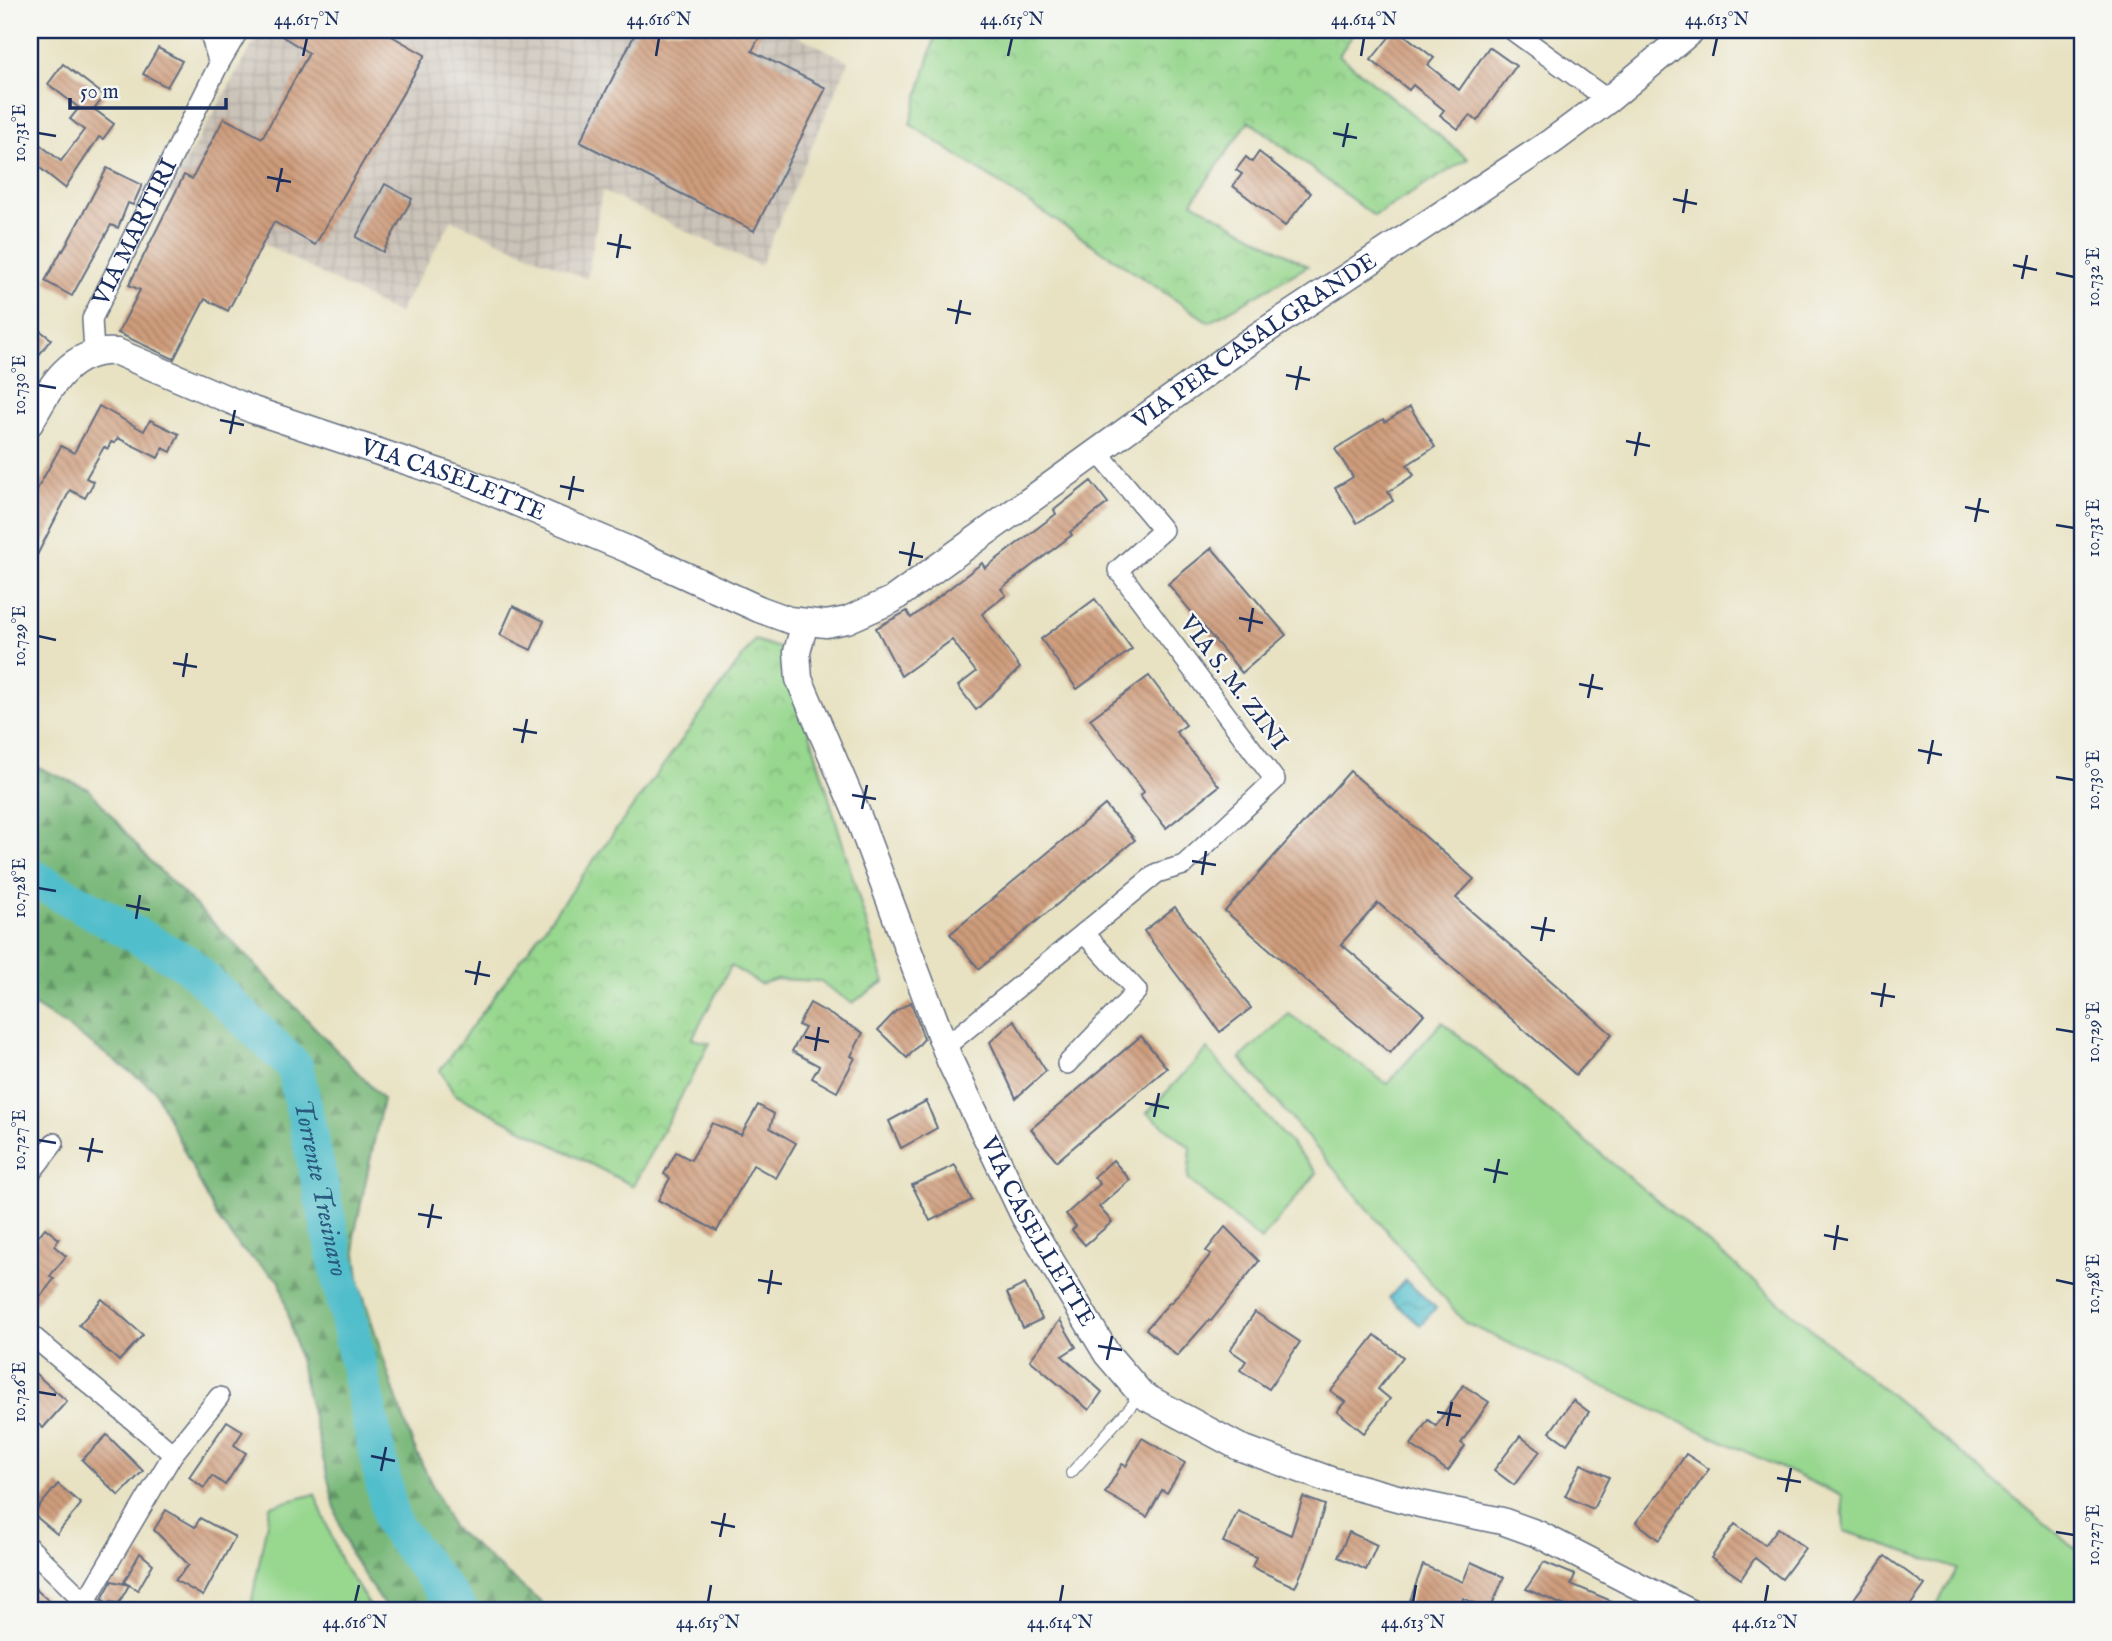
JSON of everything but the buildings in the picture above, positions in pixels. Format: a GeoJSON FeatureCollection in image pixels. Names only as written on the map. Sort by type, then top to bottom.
{"type":"FeatureCollection","features":[{"type":"Feature","properties":{"kind":"street"},"geometry":{"type":"LineString","coordinates":[[209,30],[219,64]]}},
{"type":"Feature","properties":{"kind":"street","name":"VIA MARTIRI"},"geometry":{"type":"LineString","coordinates":[[94,352],[92,319],[219,64],[239,30]]}},
{"type":"Feature","properties":{"kind":"street"},"geometry":{"type":"LineString","coordinates":[[1512,30],[1608,100]]}},
{"type":"Feature","properties":{"kind":"street","name":"VIA PER CASALGRANDE"},"geometry":{"type":"LineString","coordinates":[[805,624],[847,620],[892,600],[1256,337],[1492,182],[1608,100],[1692,30]]}},
{"type":"Feature","properties":{"kind":"street"},"geometry":{"type":"LineString","coordinates":[[30,423],[44,397],[65,370],[94,352]]}},
{"type":"Feature","properties":{"kind":"street","name":"VIA CASELETTE"},"geometry":{"type":"LineString","coordinates":[[94,352],[117,352],[253,410],[464,480],[627,549],[759,610],[805,624]]}},
{"type":"Feature","properties":{"kind":"street","name":"VIA S. M. ZINI"},"geometry":{"type":"LineString","coordinates":[[945,1047],[1157,873],[1184,865],[1275,780],[1118,570],[1163,530],[1107,463]]}},
{"type":"Feature","properties":{"kind":"street","name":"VIA CASELLETTE"},"geometry":{"type":"LineString","coordinates":[[805,624],[797,652],[799,679],[858,816],[945,1047],[1024,1216],[1107,1354],[1142,1395],[1239,1447],[1330,1480],[1420,1504],[1502,1521],[1538,1534],[1686,1611]]}},
{"type":"Feature","properties":{"kind":"street"},"geometry":{"type":"LineString","coordinates":[[1067,1064],[1137,991],[1084,933]]}},
{"type":"Feature","properties":{"kind":"street"},"geometry":{"type":"LineString","coordinates":[[30,1174],[54,1143]]}},
{"type":"Feature","properties":{"kind":"street"},"geometry":{"type":"LineString","coordinates":[[30,1334],[173,1454]]}},
{"type":"Feature","properties":{"kind":"street"},"geometry":{"type":"LineString","coordinates":[[30,1548],[88,1608],[173,1454],[219,1397]]}},
{"type":"Feature","properties":{"kind":"lane"},"geometry":{"type":"LineString","coordinates":[[1072,1473],[1142,1395]]}},
{"type":"Feature","properties":{"kind":"shaded area"},"geometry":{"type":"Polygon","coordinates":[[[261,30],[786,30],[849,61],[760,266],[602,191],[587,279],[452,220],[398,314],[168,193],[261,30]]]}},
{"type":"Feature","properties":{"kind":"green space"},"geometry":{"type":"Polygon","coordinates":[[[937,30],[1356,30],[1339,55],[1468,159],[1374,216],[1249,121],[1192,202],[1308,266],[1209,322],[910,124],[937,30]]]}},
{"type":"Feature","properties":{"kind":"green space"},"geometry":{"type":"Polygon","coordinates":[[[755,640],[785,650],[884,982],[852,1003],[819,981],[777,979],[760,984],[731,966],[692,1039],[710,1043],[633,1186],[454,1094],[440,1070],[755,640]]]}},
{"type":"Feature","properties":{"kind":"green space"},"geometry":{"type":"Polygon","coordinates":[[[30,764],[89,789],[148,859],[239,948],[383,1099],[354,1237],[360,1285],[393,1388],[413,1445],[452,1527],[551,1611],[388,1611],[350,1554],[337,1516],[280,1281],[240,1248],[216,1216],[154,1089],[30,1003],[30,764]]]}},
{"type":"Feature","properties":{"kind":"green space"},"geometry":{"type":"Polygon","coordinates":[[[1289,1014],[1387,1084],[1442,1022],[2082,1554],[2082,1611],[1933,1611],[1957,1569],[1844,1531],[1842,1496],[1465,1323],[1240,1058],[1289,1014]]]}},
{"type":"Feature","properties":{"kind":"green space"},"geometry":{"type":"Polygon","coordinates":[[[1207,1049],[1317,1173],[1261,1240],[1188,1179],[1191,1148],[1147,1113],[1207,1049]]]}},
{"type":"Feature","properties":{"kind":"green space"},"geometry":{"type":"Polygon","coordinates":[[[315,1494],[341,1561],[373,1611],[250,1611],[270,1506],[315,1494]]]}},
{"type":"Feature","properties":{"kind":"water"},"geometry":{"type":"Polygon","coordinates":[[[1405,1280],[1436,1308],[1420,1325],[1389,1298],[1405,1280]]]}},
{"type":"Feature","properties":{"kind":"waterway","name":"Torrente Tresinaro"},"geometry":{"type":"LineString","coordinates":[[30,876],[188,964],[295,1067],[392,1523],[460,1611]]}}]}
